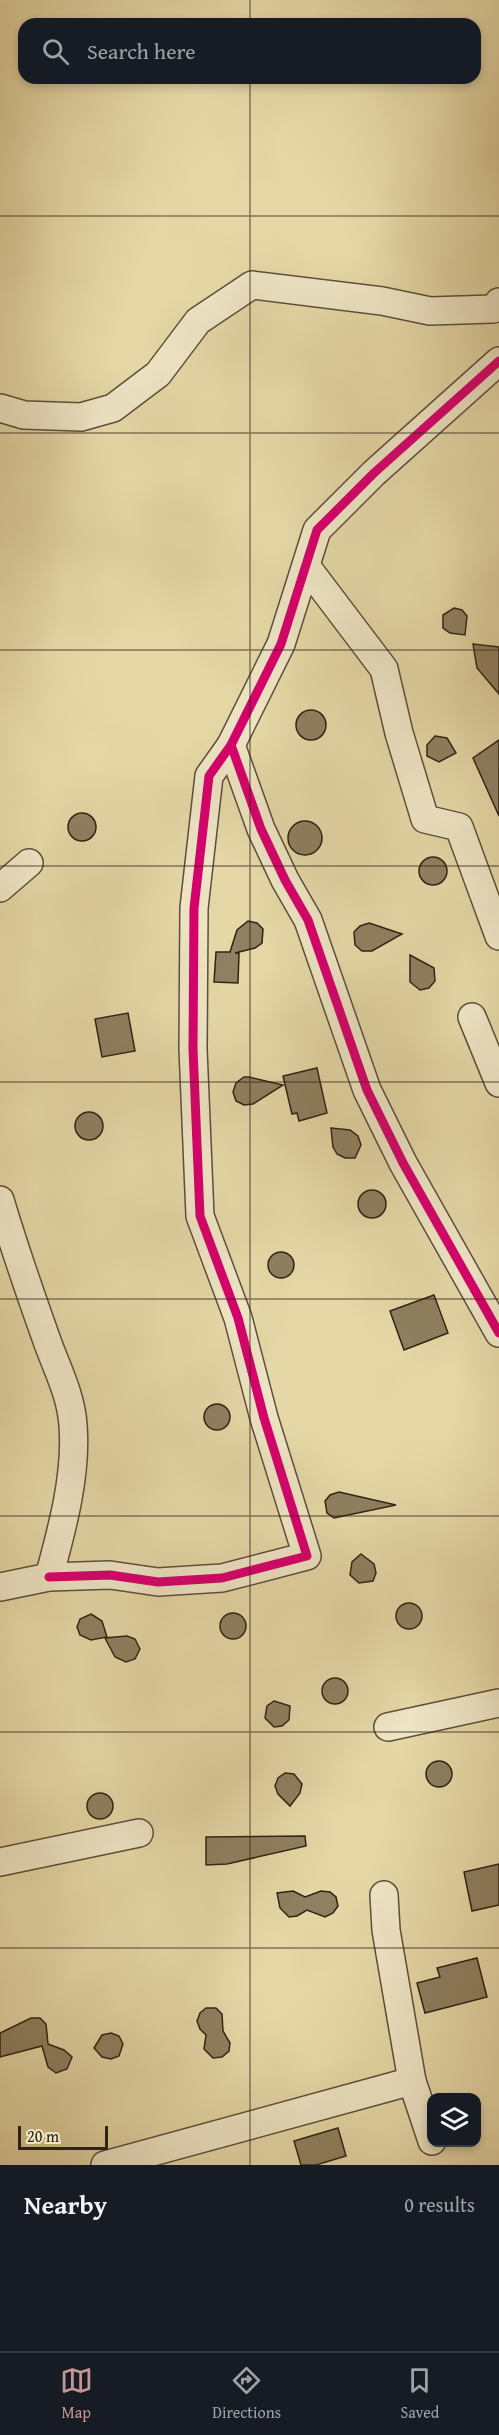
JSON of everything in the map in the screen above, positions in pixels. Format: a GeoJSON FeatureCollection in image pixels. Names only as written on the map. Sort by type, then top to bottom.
{"type":"FeatureCollection","features":[{"type":"Feature","properties":{"kind":"street"},"geometry":{"type":"LineString","coordinates":[[0,408],[24,416],[81,417],[113,408],[158,374],[198,321],[252,285],[382,301],[430,311],[493,309],[499,302]]}},
{"type":"Feature","properties":{"kind":"street"},"geometry":{"type":"LineString","coordinates":[[0,1587],[49,1577],[110,1575],[158,1582],[222,1578],[308,1556],[264,1418],[238,1318],[200,1216],[194,1049],[194,908],[209,776],[231,745],[281,644],[317,530],[374,473],[499,361]]}},
{"type":"Feature","properties":{"kind":"street"},"geometry":{"type":"LineString","coordinates":[[306,566],[384,669],[399,733],[425,819],[459,827],[499,936]]}},
{"type":"Feature","properties":{"kind":"street"},"geometry":{"type":"LineString","coordinates":[[231,745],[261,829],[285,880],[308,920],[367,1090],[403,1163],[499,1333]]}},
{"type":"Feature","properties":{"kind":"street"},"geometry":{"type":"LineString","coordinates":[[0,888],[29,863]]}},
{"type":"Feature","properties":{"kind":"street"},"geometry":{"type":"LineString","coordinates":[[472,1017],[499,1083]]}},
{"type":"Feature","properties":{"kind":"street"},"geometry":{"type":"LineString","coordinates":[[0,1200],[27,1285],[62,1379],[73,1422],[74,1458],[49,1577]]}},
{"type":"Feature","properties":{"kind":"street"},"geometry":{"type":"LineString","coordinates":[[388,1727],[499,1703]]}},
{"type":"Feature","properties":{"kind":"street"},"geometry":{"type":"LineString","coordinates":[[0,1862],[139,1833]]}},
{"type":"Feature","properties":{"kind":"street"},"geometry":{"type":"LineString","coordinates":[[384,1895],[386,1930],[412,2081],[427,2127]]}},
{"type":"Feature","properties":{"kind":"street"},"geometry":{"type":"LineString","coordinates":[[105,2165],[412,2081]]}},
{"type":"Feature","properties":{"kind":"street"},"geometry":{"type":"LineString","coordinates":[[434,2147],[439,2165]]}},
{"type":"Feature","properties":{"kind":"building"},"geometry":{"type":"Polygon","coordinates":[[[454,608],[462,610],[467,616],[465,635],[450,633],[443,628],[443,615],[454,608]]]}},
{"type":"Feature","properties":{"kind":"building"},"geometry":{"type":"Polygon","coordinates":[[[473,644],[499,647],[499,694],[477,668],[473,644]]]}},
{"type":"Feature","properties":{"kind":"building"},"geometry":{"type":"Polygon","coordinates":[[[311,710],[322,714],[326,725],[322,736],[311,740],[300,736],[296,725],[300,714],[311,710]]]}},
{"type":"Feature","properties":{"kind":"building"},"geometry":{"type":"Polygon","coordinates":[[[435,736],[447,738],[456,753],[439,762],[427,756],[427,745],[435,736]]]}},
{"type":"Feature","properties":{"kind":"building"},"geometry":{"type":"Polygon","coordinates":[[[499,740],[499,816],[473,758],[499,740]]]}},
{"type":"Feature","properties":{"kind":"building"},"geometry":{"type":"Polygon","coordinates":[[[82,813],[92,817],[96,827],[92,837],[82,841],[72,837],[68,827],[72,817],[82,813]]]}},
{"type":"Feature","properties":{"kind":"building"},"geometry":{"type":"Polygon","coordinates":[[[305,821],[317,826],[322,838],[317,850],[305,855],[293,850],[288,838],[293,826],[305,821]]]}},
{"type":"Feature","properties":{"kind":"building"},"geometry":{"type":"Polygon","coordinates":[[[433,857],[443,861],[447,871],[443,881],[433,885],[423,881],[419,871],[423,861],[433,857]]]}},
{"type":"Feature","properties":{"kind":"building"},"geometry":{"type":"Polygon","coordinates":[[[248,921],[257,923],[263,929],[262,943],[255,948],[235,953],[239,953],[238,983],[214,982],[216,952],[230,952],[237,930],[248,921]]]}},
{"type":"Feature","properties":{"kind":"building"},"geometry":{"type":"Polygon","coordinates":[[[369,923],[402,934],[372,951],[362,951],[355,945],[354,932],[360,926],[369,923]]]}},
{"type":"Feature","properties":{"kind":"building"},"geometry":{"type":"Polygon","coordinates":[[[410,955],[434,968],[435,981],[429,988],[420,990],[410,982],[410,955]]]}},
{"type":"Feature","properties":{"kind":"building"},"geometry":{"type":"Polygon","coordinates":[[[128,1013],[135,1051],[102,1057],[95,1019],[128,1013]]]}},
{"type":"Feature","properties":{"kind":"building"},"geometry":{"type":"Polygon","coordinates":[[[317,1068],[327,1113],[299,1121],[297,1113],[292,1114],[283,1076],[317,1068]]]}},
{"type":"Feature","properties":{"kind":"building"},"geometry":{"type":"Polygon","coordinates":[[[244,1077],[283,1085],[253,1104],[244,1105],[236,1101],[233,1092],[236,1083],[244,1077]]]}},
{"type":"Feature","properties":{"kind":"building"},"geometry":{"type":"Polygon","coordinates":[[[89,1112],[99,1116],[103,1126],[99,1136],[89,1140],[79,1136],[75,1126],[79,1116],[89,1112]]]}},
{"type":"Feature","properties":{"kind":"building"},"geometry":{"type":"Polygon","coordinates":[[[331,1128],[350,1130],[358,1136],[361,1145],[355,1158],[345,1158],[337,1154],[333,1147],[331,1128]]]}},
{"type":"Feature","properties":{"kind":"building"},"geometry":{"type":"Polygon","coordinates":[[[372,1190],[382,1194],[386,1204],[382,1214],[372,1218],[362,1214],[358,1204],[362,1194],[372,1190]]]}},
{"type":"Feature","properties":{"kind":"building"},"geometry":{"type":"Polygon","coordinates":[[[281,1252],[290,1256],[294,1265],[290,1274],[281,1278],[272,1274],[268,1265],[272,1256],[281,1252]]]}},
{"type":"Feature","properties":{"kind":"building"},"geometry":{"type":"Polygon","coordinates":[[[434,1295],[448,1333],[404,1350],[390,1311],[434,1295]]]}},
{"type":"Feature","properties":{"kind":"building"},"geometry":{"type":"Polygon","coordinates":[[[217,1404],[226,1408],[230,1417],[226,1426],[217,1430],[208,1426],[204,1417],[208,1408],[217,1404]]]}},
{"type":"Feature","properties":{"kind":"building"},"geometry":{"type":"Polygon","coordinates":[[[339,1492],[396,1505],[334,1518],[327,1513],[325,1501],[330,1495],[339,1492]]]}},
{"type":"Feature","properties":{"kind":"building"},"geometry":{"type":"Polygon","coordinates":[[[361,1554],[374,1564],[376,1573],[373,1581],[359,1583],[350,1575],[352,1562],[361,1554]]]}},
{"type":"Feature","properties":{"kind":"building"},"geometry":{"type":"Polygon","coordinates":[[[409,1603],[418,1607],[422,1616],[418,1625],[409,1629],[400,1625],[396,1616],[400,1607],[409,1603]]]}},
{"type":"Feature","properties":{"kind":"building"},"geometry":{"type":"Polygon","coordinates":[[[233,1613],[242,1617],[246,1626],[242,1635],[233,1639],[224,1635],[220,1626],[224,1617],[233,1613]]]}},
{"type":"Feature","properties":{"kind":"building"},"geometry":{"type":"Polygon","coordinates":[[[91,1614],[102,1621],[107,1637],[91,1640],[80,1635],[77,1627],[80,1619],[91,1614]]]}},
{"type":"Feature","properties":{"kind":"building"},"geometry":{"type":"Polygon","coordinates":[[[127,1636],[135,1639],[140,1649],[135,1659],[126,1662],[115,1657],[105,1638],[127,1636]]]}},
{"type":"Feature","properties":{"kind":"building"},"geometry":{"type":"Polygon","coordinates":[[[335,1678],[344,1682],[348,1691],[344,1700],[335,1704],[326,1700],[322,1691],[326,1682],[335,1678]]]}},
{"type":"Feature","properties":{"kind":"building"},"geometry":{"type":"Polygon","coordinates":[[[274,1701],[290,1706],[289,1720],[282,1726],[274,1727],[265,1718],[267,1706],[274,1701]]]}},
{"type":"Feature","properties":{"kind":"building"},"geometry":{"type":"Polygon","coordinates":[[[439,1761],[448,1765],[452,1774],[448,1783],[439,1787],[430,1783],[426,1774],[430,1765],[439,1761]]]}},
{"type":"Feature","properties":{"kind":"building"},"geometry":{"type":"Polygon","coordinates":[[[285,1773],[294,1774],[302,1784],[300,1793],[290,1806],[278,1794],[275,1786],[278,1778],[285,1773]]]}},
{"type":"Feature","properties":{"kind":"building"},"geometry":{"type":"Polygon","coordinates":[[[100,1793],[109,1797],[113,1806],[109,1815],[100,1819],[91,1815],[87,1806],[91,1797],[100,1793]]]}},
{"type":"Feature","properties":{"kind":"building"},"geometry":{"type":"Polygon","coordinates":[[[305,1836],[306,1846],[227,1864],[206,1865],[206,1837],[305,1836]]]}},
{"type":"Feature","properties":{"kind":"building"},"geometry":{"type":"Polygon","coordinates":[[[499,1864],[499,1905],[472,1911],[464,1872],[499,1864]]]}},
{"type":"Feature","properties":{"kind":"building"},"geometry":{"type":"Polygon","coordinates":[[[293,1891],[305,1897],[321,1891],[330,1892],[336,1897],[338,1906],[333,1913],[325,1917],[307,1910],[297,1916],[289,1917],[280,1908],[277,1893],[293,1891]]]}},
{"type":"Feature","properties":{"kind":"building"},"geometry":{"type":"Polygon","coordinates":[[[477,1958],[487,1997],[425,2013],[417,1983],[440,1977],[437,1968],[477,1958]]]}},
{"type":"Feature","properties":{"kind":"building"},"geometry":{"type":"Polygon","coordinates":[[[206,2008],[216,2008],[222,2014],[223,2031],[230,2043],[229,2051],[222,2057],[213,2058],[204,2049],[206,2035],[200,2029],[197,2021],[200,2013],[206,2008]]]}},
{"type":"Feature","properties":{"kind":"building"},"geometry":{"type":"Polygon","coordinates":[[[31,2018],[40,2018],[46,2024],[48,2044],[64,2050],[72,2057],[67,2069],[56,2073],[48,2067],[42,2046],[0,2057],[0,2033],[31,2018]]]}},
{"type":"Feature","properties":{"kind":"building"},"geometry":{"type":"Polygon","coordinates":[[[111,2033],[119,2036],[123,2044],[119,2056],[111,2059],[102,2057],[94,2048],[102,2035],[111,2033]]]}},
{"type":"Feature","properties":{"kind":"building"},"geometry":{"type":"Polygon","coordinates":[[[338,2128],[346,2156],[316,2165],[301,2165],[294,2141],[338,2128]]]}},
{"type":"Feature","properties":{"kind":"cycle path"},"geometry":{"type":"LineString","coordinates":[[49,1577],[110,1575],[158,1582],[222,1578],[307,1556],[264,1418],[238,1318],[200,1216],[193,1049],[194,908],[209,776],[231,745],[281,644],[317,530],[374,473],[499,361]]}},
{"type":"Feature","properties":{"kind":"cycle path"},"geometry":{"type":"LineString","coordinates":[[231,745],[261,829],[285,880],[308,920],[367,1090],[403,1163],[499,1333]]}}]}
